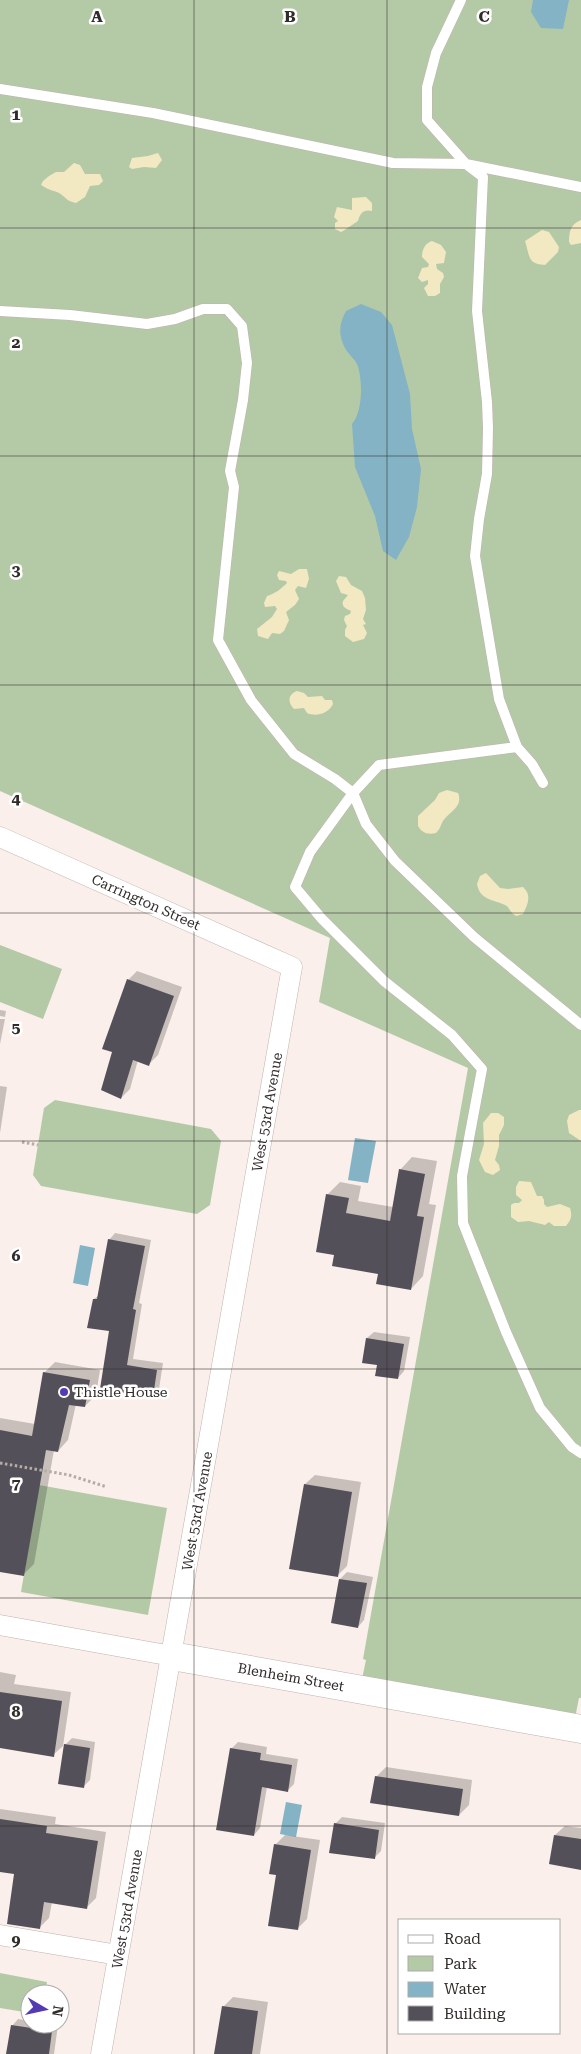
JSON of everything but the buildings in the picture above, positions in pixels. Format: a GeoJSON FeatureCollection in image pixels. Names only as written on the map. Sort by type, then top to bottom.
{"type":"FeatureCollection","features":[{"type":"Feature","properties":{"kind":"street","name":"Carrington Street"},"geometry":{"type":"LineString","coordinates":[[0,837],[292,967]]}},
{"type":"Feature","properties":{"kind":"street","name":"West 53rd Avenue"},"geometry":{"type":"LineString","coordinates":[[101,2054],[292,967]]}},
{"type":"Feature","properties":{"kind":"street","name":"Blenheim Street"},"geometry":{"type":"LineString","coordinates":[[0,1625],[581,1729]]}},
{"type":"Feature","properties":{"kind":"street"},"geometry":{"type":"LineString","coordinates":[[0,1935],[118,1956]]}},
{"type":"Feature","properties":{"kind":"lane"},"geometry":{"type":"LineString","coordinates":[[461,0],[436,53],[427,87],[427,120],[466,164],[482,177],[477,311],[488,402],[488,474],[479,519],[475,556],[499,699],[517,746],[532,764],[543,783]]}},
{"type":"Feature","properties":{"kind":"lane"},"geometry":{"type":"LineString","coordinates":[[0,88],[153,113],[393,163],[466,164],[581,187]]}},
{"type":"Feature","properties":{"kind":"lane"},"geometry":{"type":"LineString","coordinates":[[0,311],[70,315],[147,324],[175,319],[203,309],[227,309],[242,326],[247,363],[243,400],[230,471],[234,488],[218,640],[251,700],[294,754],[335,779],[353,793],[366,824],[396,861],[474,937],[581,1025]]}},
{"type":"Feature","properties":{"kind":"lane"},"geometry":{"type":"LineString","coordinates":[[517,746],[380,765],[353,793],[310,852],[295,887],[322,919],[384,980],[452,1035],[482,1069],[462,1176],[463,1223],[540,1408],[572,1447],[581,1453]]}},
{"type":"Feature","properties":{"kind":"path"},"geometry":{"type":"LineString","coordinates":[[22,1142],[38,1145]]}},
{"type":"Feature","properties":{"kind":"path"},"geometry":{"type":"LineString","coordinates":[[0,1463],[69,1475],[106,1487]]}},
{"type":"Feature","properties":{"kind":"green space"},"geometry":{"type":"Polygon","coordinates":[[[0,0],[581,0],[581,1698],[579,1698],[575,1718],[362,1679],[366,1660],[363,1659],[468,1068],[319,1002],[330,938],[0,791],[0,0]]]}},
{"type":"Feature","properties":{"kind":"green space"},"geometry":{"type":"Polygon","coordinates":[[[0,945],[62,969],[43,1019],[0,1002],[0,945]]]}},
{"type":"Feature","properties":{"kind":"green space"},"geometry":{"type":"Polygon","coordinates":[[[55,1100],[211,1129],[221,1141],[210,1205],[197,1214],[41,1186],[33,1175],[44,1108],[55,1100]]]}},
{"type":"Feature","properties":{"kind":"green space"},"geometry":{"type":"Polygon","coordinates":[[[39,1485],[167,1508],[148,1615],[21,1592],[39,1485]]]}},
{"type":"Feature","properties":{"kind":"green space"},"geometry":{"type":"Polygon","coordinates":[[[0,1973],[47,1982],[47,1984],[20,1984],[20,2011],[0,2008],[0,1973]]]}},
{"type":"Feature","properties":{"kind":"sand"},"geometry":{"type":"Polygon","coordinates":[[[158,153],[162,160],[156,168],[132,169],[129,167],[132,158],[158,153]]]}},
{"type":"Feature","properties":{"kind":"sand"},"geometry":{"type":"Polygon","coordinates":[[[74,163],[80,165],[85,174],[100,174],[103,181],[99,185],[90,186],[85,197],[76,203],[41,185],[49,176],[56,172],[64,172],[74,163]]]}},
{"type":"Feature","properties":{"kind":"sand"},"geometry":{"type":"Polygon","coordinates":[[[366,197],[372,203],[372,211],[363,212],[358,221],[341,232],[335,229],[335,223],[338,221],[334,217],[337,207],[352,210],[352,198],[366,197]]]}},
{"type":"Feature","properties":{"kind":"sand"},"geometry":{"type":"Polygon","coordinates":[[[581,220],[581,243],[571,245],[569,234],[571,228],[581,220]]]}},
{"type":"Feature","properties":{"kind":"sand"},"geometry":{"type":"Polygon","coordinates":[[[542,230],[549,232],[559,247],[558,252],[545,265],[532,261],[525,241],[542,230]]]}},
{"type":"Feature","properties":{"kind":"sand"},"geometry":{"type":"Polygon","coordinates":[[[432,241],[441,245],[446,252],[444,263],[436,264],[437,269],[443,273],[444,277],[440,284],[440,293],[435,296],[428,296],[424,288],[428,284],[428,280],[422,282],[418,278],[422,268],[428,267],[429,264],[422,257],[423,249],[432,241]]]}},
{"type":"Feature","properties":{"kind":"sand"},"geometry":{"type":"Polygon","coordinates":[[[299,569],[307,569],[309,579],[306,588],[298,586],[295,590],[299,599],[286,612],[289,620],[284,631],[280,634],[272,633],[268,639],[258,636],[257,629],[272,617],[277,609],[275,606],[265,607],[264,603],[267,596],[281,589],[287,583],[286,581],[279,580],[277,575],[279,571],[291,574],[299,569]]]}},
{"type":"Feature","properties":{"kind":"sand"},"geometry":{"type":"Polygon","coordinates":[[[339,576],[346,577],[351,585],[362,591],[365,598],[366,610],[363,619],[366,624],[363,625],[367,633],[364,639],[353,642],[345,636],[347,626],[344,620],[345,616],[350,614],[351,611],[343,605],[343,601],[348,595],[341,593],[336,581],[339,576]]]}},
{"type":"Feature","properties":{"kind":"sand"},"geometry":{"type":"Polygon","coordinates":[[[297,691],[304,693],[308,697],[322,696],[325,700],[332,700],[333,704],[328,710],[318,715],[307,713],[304,708],[294,709],[290,697],[297,691]]]}},
{"type":"Feature","properties":{"kind":"sand"},"geometry":{"type":"Polygon","coordinates":[[[447,790],[458,793],[459,802],[457,806],[444,819],[436,833],[428,834],[423,832],[418,826],[418,816],[435,800],[439,793],[447,790]]]}},
{"type":"Feature","properties":{"kind":"sand"},"geometry":{"type":"Polygon","coordinates":[[[486,873],[500,888],[523,887],[526,890],[528,900],[523,914],[516,916],[507,906],[488,899],[481,894],[477,884],[480,876],[486,873]]]}},
{"type":"Feature","properties":{"kind":"sand"},"geometry":{"type":"Polygon","coordinates":[[[581,1110],[581,1141],[569,1133],[567,1121],[569,1115],[581,1110]]]}},
{"type":"Feature","properties":{"kind":"sand"},"geometry":{"type":"Polygon","coordinates":[[[491,1113],[498,1113],[504,1117],[504,1125],[499,1135],[499,1146],[495,1160],[500,1170],[493,1175],[485,1172],[479,1160],[484,1144],[483,1123],[491,1113]]]}},
{"type":"Feature","properties":{"kind":"sand"},"geometry":{"type":"Polygon","coordinates":[[[519,1181],[531,1182],[537,1196],[542,1196],[547,1207],[560,1204],[570,1208],[571,1217],[566,1226],[554,1226],[549,1222],[545,1225],[529,1221],[518,1222],[511,1217],[511,1205],[522,1200],[516,1195],[516,1187],[519,1181]]]}},
{"type":"Feature","properties":{"kind":"water"},"geometry":{"type":"Polygon","coordinates":[[[533,0],[569,0],[563,29],[541,28],[531,12],[533,0]]]}},
{"type":"Feature","properties":{"kind":"water"},"geometry":{"type":"Polygon","coordinates":[[[361,304],[381,312],[392,325],[410,394],[412,429],[421,469],[417,507],[409,537],[396,560],[383,551],[375,516],[355,467],[352,424],[356,419],[360,404],[360,378],[357,364],[343,343],[340,329],[346,311],[361,304]]]}},
{"type":"Feature","properties":{"kind":"water"},"geometry":{"type":"Polygon","coordinates":[[[355,1138],[376,1141],[368,1183],[348,1180],[355,1138]]]}},
{"type":"Feature","properties":{"kind":"water"},"geometry":{"type":"Polygon","coordinates":[[[80,1245],[95,1248],[88,1286],[73,1283],[80,1245]]]}},
{"type":"Feature","properties":{"kind":"water"},"geometry":{"type":"Polygon","coordinates":[[[286,1802],[302,1805],[296,1837],[280,1834],[286,1802]]]}},
{"type":"Feature","properties":{"kind":"place","name":"Thistle House"},"geometry":{"type":"Point","coordinates":[64,1392]}}]}
